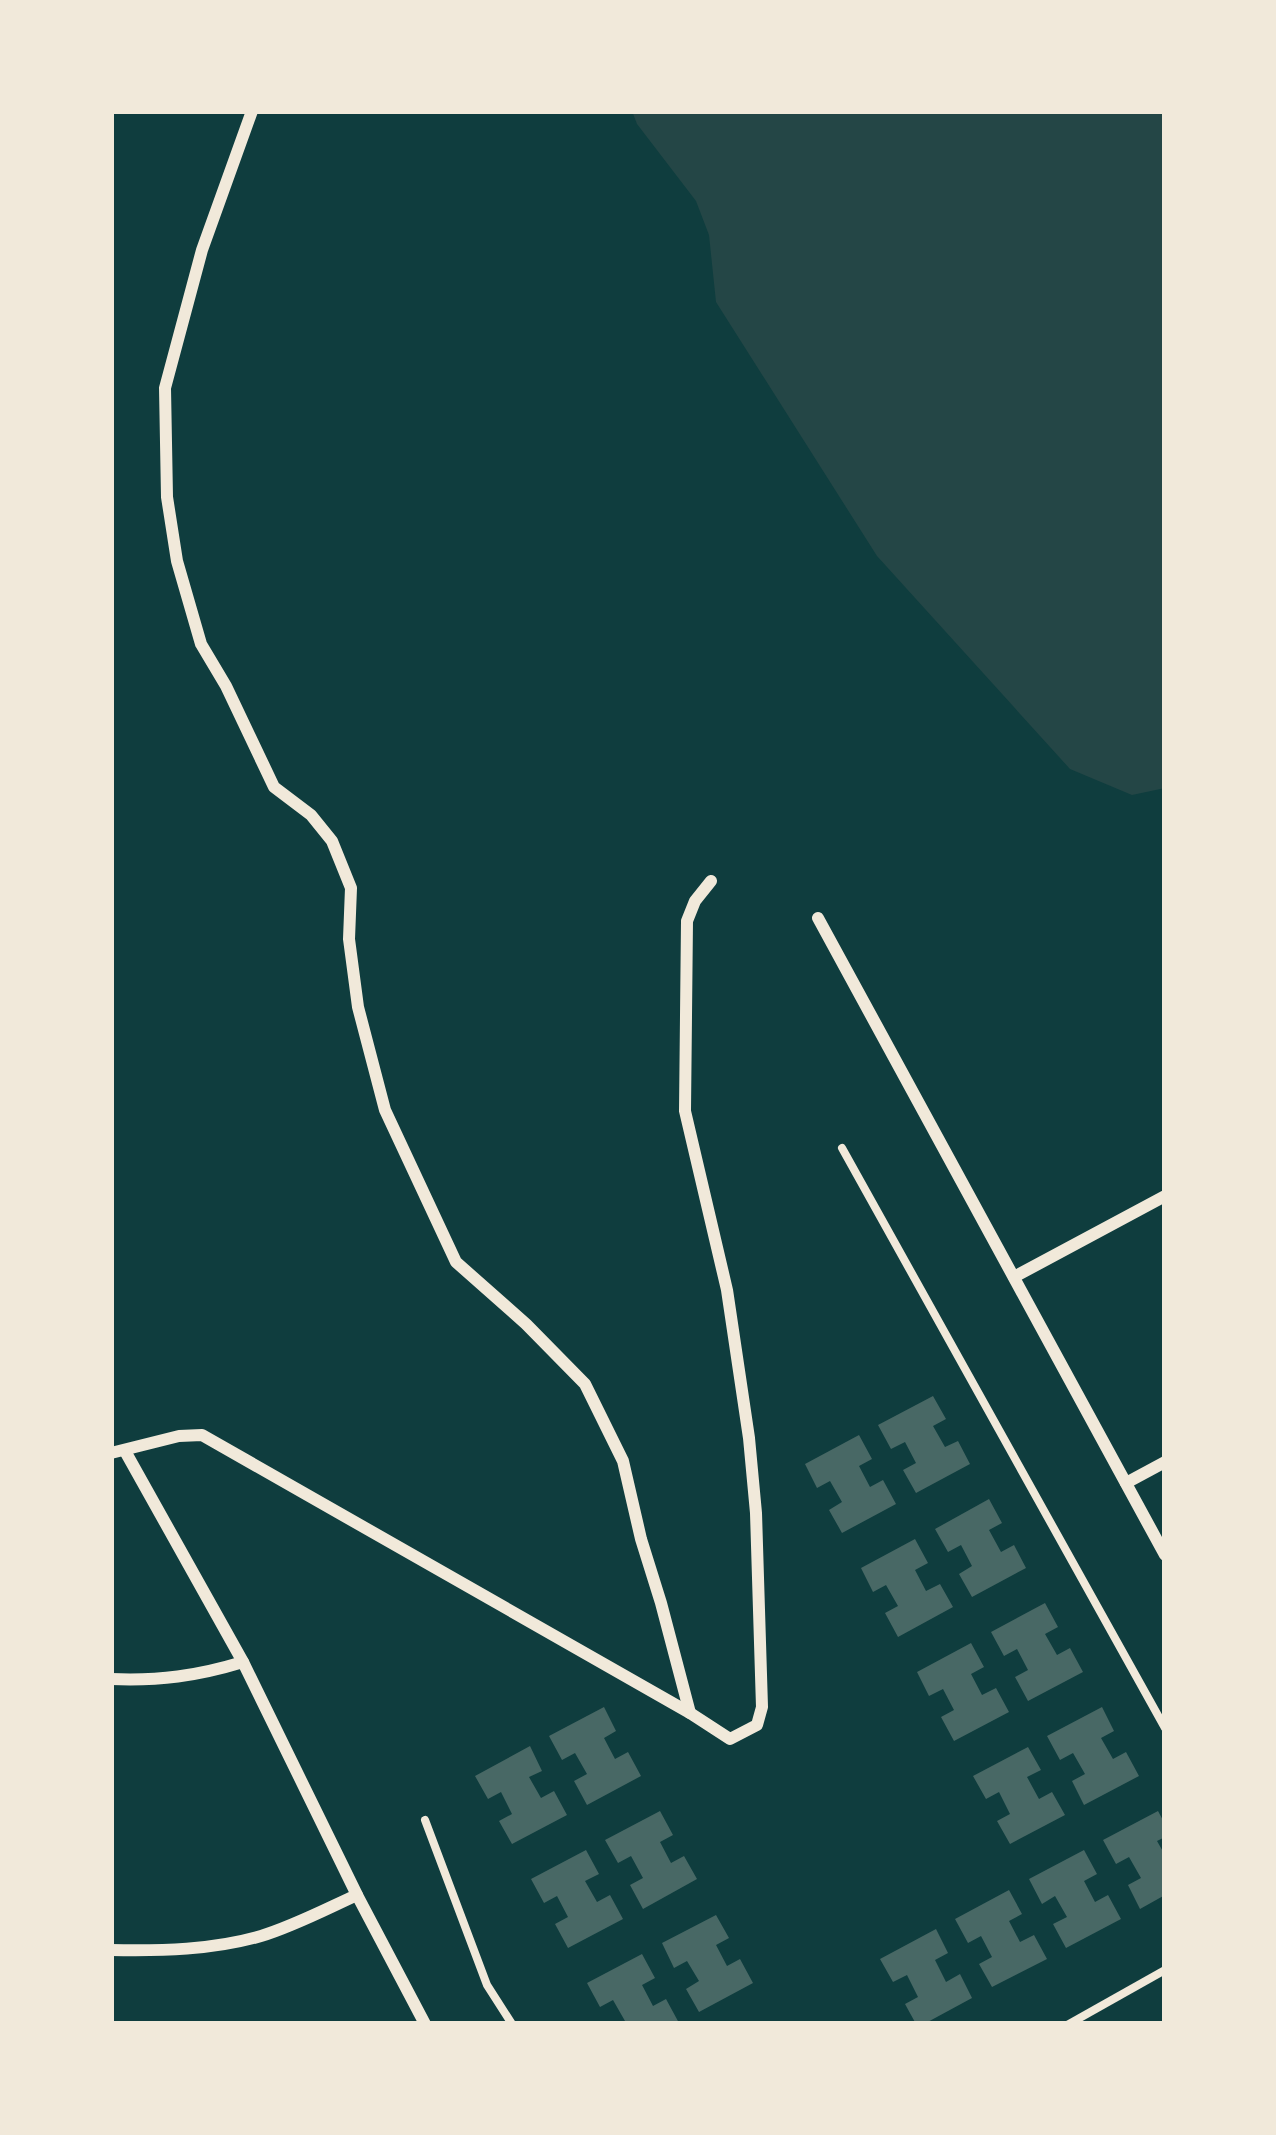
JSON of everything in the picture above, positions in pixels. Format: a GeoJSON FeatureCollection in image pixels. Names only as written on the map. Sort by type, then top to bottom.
{"type":"FeatureCollection","features":[{"type":"Feature","properties":{"kind":"street"},"geometry":{"type":"LineString","coordinates":[[252,111],[202,250],[165,388],[166,497],[177,561],[201,644],[274,787],[311,815],[332,841],[351,888],[349,939],[358,1007],[385,1110],[456,1262],[585,1384],[623,1461],[690,1713]]}},
{"type":"Feature","properties":{"kind":"street"},"geometry":{"type":"LineString","coordinates":[[424,2024],[243,1661],[118,1452],[202,1435],[730,1739],[757,1725],[762,1707],[756,1513],[748,1438],[727,1290],[685,1111],[687,921],[711,881]]}},
{"type":"Feature","properties":{"kind":"street"},"geometry":{"type":"LineString","coordinates":[[818,918],[1165,1555]]}},
{"type":"Feature","properties":{"kind":"street"},"geometry":{"type":"LineString","coordinates":[[1014,1277],[1165,1196]]}},
{"type":"Feature","properties":{"kind":"street"},"geometry":{"type":"LineString","coordinates":[[1126,1483],[1165,1462]]}},
{"type":"Feature","properties":{"kind":"street"},"geometry":{"type":"LineString","coordinates":[[111,1679],[153,1681],[206,1673],[243,1661]]}},
{"type":"Feature","properties":{"kind":"street"},"geometry":{"type":"LineString","coordinates":[[111,1950],[236,1942],[357,1895]]}},
{"type":"Feature","properties":{"kind":"lane"},"geometry":{"type":"LineString","coordinates":[[842,1148],[1165,1728]]}},
{"type":"Feature","properties":{"kind":"lane"},"geometry":{"type":"LineString","coordinates":[[425,1820],[487,1984],[512,2024]]}},
{"type":"Feature","properties":{"kind":"lane"},"geometry":{"type":"LineString","coordinates":[[1069,2024],[1165,1970]]}},
{"type":"Feature","properties":{"kind":"shaded area"},"geometry":{"type":"Polygon","coordinates":[[[632,111],[1165,111],[1165,788],[1132,795],[1070,769],[877,556],[716,302],[709,235],[696,201],[632,111]]]}},
{"type":"Feature","properties":{"kind":"building"},"geometry":{"type":"Polygon","coordinates":[[[933,1396],[946,1419],[933,1426],[945,1447],[958,1441],[970,1464],[916,1493],[903,1470],[916,1463],[905,1442],[891,1449],[878,1425],[933,1396]]]}},
{"type":"Feature","properties":{"kind":"building"},"geometry":{"type":"Polygon","coordinates":[[[859,1435],[872,1459],[859,1466],[870,1487],[883,1480],[896,1504],[842,1533],[829,1510],[842,1502],[830,1481],[817,1488],[805,1464],[859,1435]]]}},
{"type":"Feature","properties":{"kind":"building"},"geometry":{"type":"Polygon","coordinates":[[[989,1499],[1002,1523],[989,1530],[1001,1552],[1014,1545],[1026,1568],[972,1597],[959,1574],[972,1566],[961,1545],[948,1552],[935,1529],[989,1499]]]}},
{"type":"Feature","properties":{"kind":"building"},"geometry":{"type":"Polygon","coordinates":[[[915,1539],[928,1563],[915,1570],[926,1591],[940,1584],[953,1607],[898,1637],[885,1613],[898,1606],[886,1585],[873,1592],[861,1568],[915,1539]]]}},
{"type":"Feature","properties":{"kind":"building"},"geometry":{"type":"Polygon","coordinates":[[[1045,1603],[1058,1627],[1045,1634],[1057,1655],[1070,1648],[1083,1672],[1028,1701],[1015,1677],[1028,1670],[1017,1649],[1004,1656],[991,1632],[1045,1603]]]}},
{"type":"Feature","properties":{"kind":"building"},"geometry":{"type":"Polygon","coordinates":[[[971,1643],[984,1667],[971,1674],[982,1695],[996,1688],[1009,1712],[954,1741],[941,1717],[954,1710],[943,1689],[929,1696],[917,1672],[971,1643]]]}},
{"type":"Feature","properties":{"kind":"building"},"geometry":{"type":"Polygon","coordinates":[[[604,1707],[616,1731],[604,1738],[615,1759],[628,1752],[641,1776],[587,1805],[574,1781],[587,1774],[575,1753],[562,1760],[549,1736],[604,1707]]]}},
{"type":"Feature","properties":{"kind":"building"},"geometry":{"type":"Polygon","coordinates":[[[1102,1707],[1114,1731],[1101,1738],[1113,1759],[1126,1752],[1139,1776],[1084,1805],[1072,1781],[1085,1774],[1073,1753],[1060,1760],[1047,1736],[1102,1707]]]}},
{"type":"Feature","properties":{"kind":"building"},"geometry":{"type":"Polygon","coordinates":[[[530,1746],[542,1771],[529,1777],[541,1798],[554,1791],[567,1815],[512,1844],[499,1821],[512,1814],[501,1792],[488,1799],[475,1776],[530,1746]]]}},
{"type":"Feature","properties":{"kind":"building"},"geometry":{"type":"Polygon","coordinates":[[[1028,1747],[1041,1770],[1027,1777],[1039,1799],[1052,1792],[1065,1815],[1010,1844],[997,1821],[1010,1814],[999,1792],[986,1799],[973,1776],[1028,1747]]]}},
{"type":"Feature","properties":{"kind":"building"},"geometry":{"type":"Polygon","coordinates":[[[660,1811],[673,1835],[660,1842],[671,1863],[684,1856],[697,1879],[643,1909],[630,1885],[643,1878],[631,1856],[618,1863],[605,1840],[660,1811]]]}},
{"type":"Feature","properties":{"kind":"building"},"geometry":{"type":"Polygon","coordinates":[[[1158,1811],[1165,1824],[1165,1837],[1157,1841],[1165,1855],[1165,1895],[1140,1909],[1128,1885],[1141,1878],[1129,1857],[1116,1864],[1103,1840],[1158,1811]]]}},
{"type":"Feature","properties":{"kind":"building"},"geometry":{"type":"Polygon","coordinates":[[[586,1850],[599,1874],[585,1881],[597,1902],[610,1895],[623,1919],[568,1948],[555,1924],[568,1917],[557,1896],[544,1903],[531,1879],[586,1850]]]}},
{"type":"Feature","properties":{"kind":"building"},"geometry":{"type":"Polygon","coordinates":[[[1084,1850],[1097,1874],[1084,1881],[1095,1902],[1108,1895],[1121,1919],[1066,1948],[1053,1924],[1067,1917],[1055,1896],[1042,1904],[1029,1879],[1084,1850]]]}},
{"type":"Feature","properties":{"kind":"building"},"geometry":{"type":"Polygon","coordinates":[[[1009,1890],[1022,1914],[1009,1921],[1020,1942],[1034,1935],[1047,1959],[992,1987],[979,1964],[992,1957],[981,1936],[968,1943],[955,1919],[1009,1890]]]}},
{"type":"Feature","properties":{"kind":"building"},"geometry":{"type":"Polygon","coordinates":[[[716,1915],[729,1938],[716,1945],[727,1966],[740,1959],[753,1983],[699,2012],[686,1989],[699,1981],[687,1961],[674,1968],[662,1943],[716,1915]]]}},
{"type":"Feature","properties":{"kind":"building"},"geometry":{"type":"Polygon","coordinates":[[[936,1929],[948,1953],[935,1960],[946,1982],[960,1974],[972,1998],[916,2024],[905,2004],[918,1997],[907,1975],[893,1982],[880,1959],[936,1929]]]}},
{"type":"Feature","properties":{"kind":"building"},"geometry":{"type":"Polygon","coordinates":[[[642,1954],[655,1978],[642,1985],[653,2006],[666,1999],[679,2023],[619,2024],[625,2021],[613,2000],[600,2007],[587,1983],[642,1954]]]}}]}
